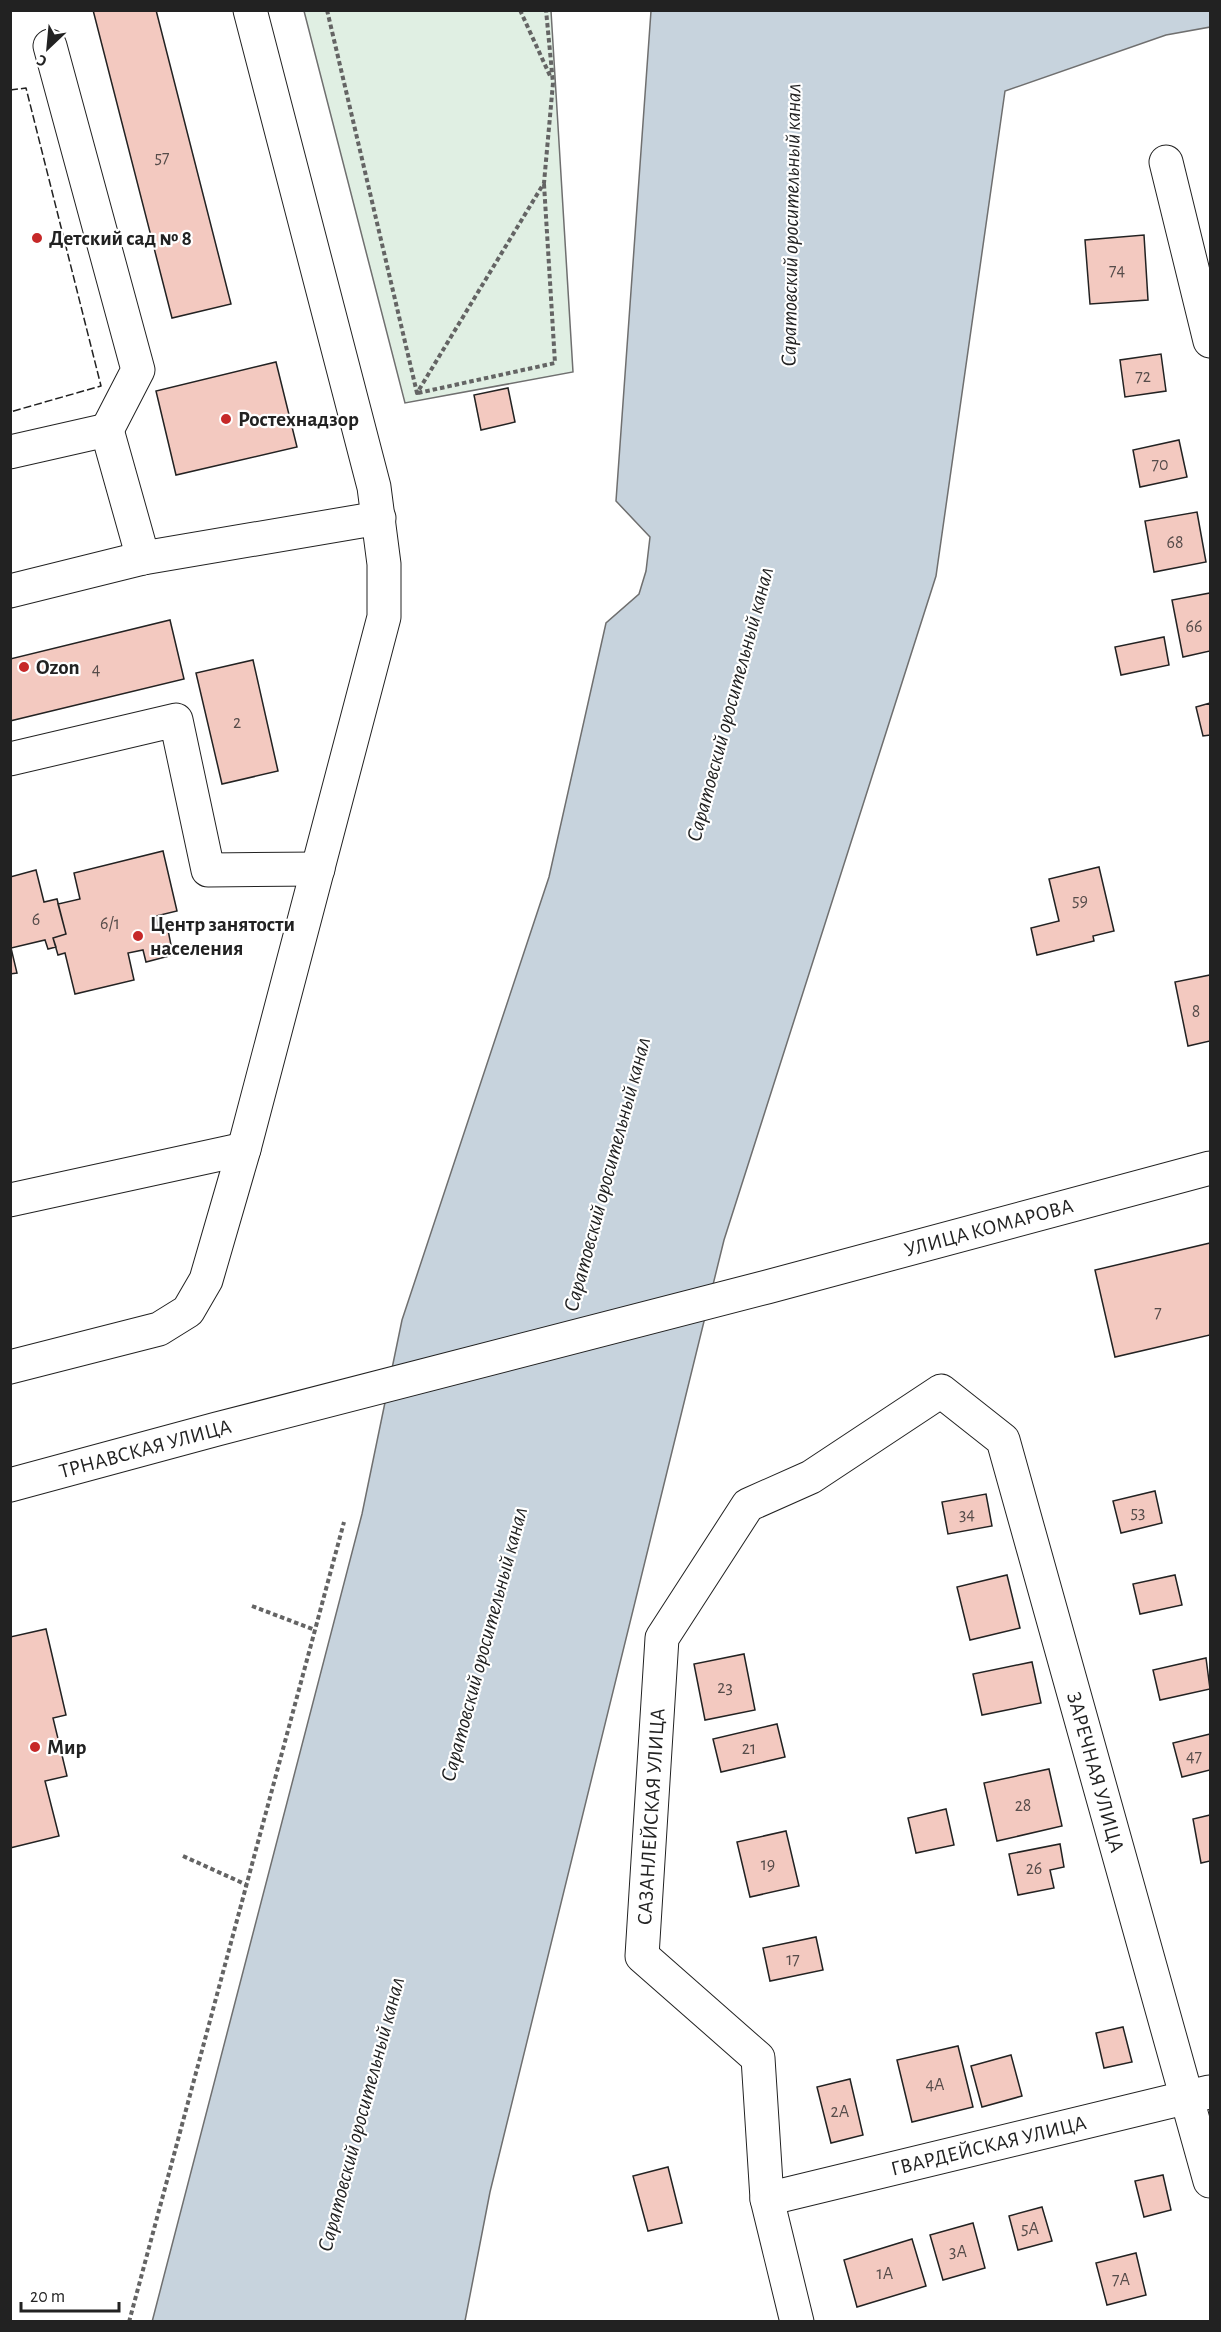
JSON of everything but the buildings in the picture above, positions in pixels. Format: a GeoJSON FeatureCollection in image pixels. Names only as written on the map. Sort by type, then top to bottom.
{"type":"FeatureCollection","features":[{"type":"Feature","properties":{"kind":"street"},"geometry":{"type":"LineString","coordinates":[[10,1367],[159,1329],[188,1311],[206,1280],[244,1149],[384,617],[384,564],[374,487],[250,10]]}},
{"type":"Feature","properties":{"kind":"street"},"geometry":{"type":"LineString","coordinates":[[50,46],[138,370],[107,430],[143,558]]}},
{"type":"Feature","properties":{"kind":"street"},"geometry":{"type":"LineString","coordinates":[[1166,162],[1210,341]]}},
{"type":"Feature","properties":{"kind":"street"},"geometry":{"type":"LineString","coordinates":[[10,452],[107,430]]}},
{"type":"Feature","properties":{"kind":"street"},"geometry":{"type":"LineString","coordinates":[[10,591],[143,558],[379,518]]}},
{"type":"Feature","properties":{"kind":"street"},"geometry":{"type":"LineString","coordinates":[[10,759],[176,720],[208,870],[318,869]]}},
{"type":"Feature","properties":{"kind":"street"},"geometry":{"type":"LineString","coordinates":[[10,1200],[244,1149]]}},
{"type":"Feature","properties":{"kind":"street","name":"УЛИЦА КОМАРОВА"},"geometry":{"type":"LineString","coordinates":[[217,1429],[767,1287],[1210,1168]]}},
{"type":"Feature","properties":{"kind":"street","name":"ЗАРЕЧНАЯ УЛИЦА"},"geometry":{"type":"LineString","coordinates":[[941,1390],[1003,1440],[1199,2094],[1210,2181]]}},
{"type":"Feature","properties":{"kind":"street","name":"САЗАНЛЕЙСКАЯ УЛИЦА"},"geometry":{"type":"LineString","coordinates":[[797,2322],[767,2199],[758,2058],[642,1956],[662,1638],[748,1504],[811,1477],[941,1390]]}},
{"type":"Feature","properties":{"kind":"street","name":"ТРНАВСКАЯ УЛИЦА"},"geometry":{"type":"LineString","coordinates":[[10,1463],[217,1429]]}},
{"type":"Feature","properties":{"kind":"street","name":"ТРНАВСКАЯ УЛИЦА"},"geometry":{"type":"LineString","coordinates":[[10,1485],[217,1429]]}},
{"type":"Feature","properties":{"kind":"street","name":"ГВАРДЕЙСКАЯ УЛИЦА"},"geometry":{"type":"LineString","coordinates":[[767,2199],[1199,2094]]}},
{"type":"Feature","properties":{"kind":"path"},"geometry":{"type":"LineString","coordinates":[[327,10],[417,393]]}},
{"type":"Feature","properties":{"kind":"path"},"geometry":{"type":"LineString","coordinates":[[520,10],[554,83]]}},
{"type":"Feature","properties":{"kind":"path"},"geometry":{"type":"LineString","coordinates":[[417,393],[555,363],[544,183],[554,83],[546,10]]}},
{"type":"Feature","properties":{"kind":"path"},"geometry":{"type":"LineString","coordinates":[[417,393],[544,183]]}},
{"type":"Feature","properties":{"kind":"path"},"geometry":{"type":"LineString","coordinates":[[129,2322],[344,1522]]}},
{"type":"Feature","properties":{"kind":"path"},"geometry":{"type":"LineString","coordinates":[[252,1606],[315,1630]]}},
{"type":"Feature","properties":{"kind":"path"},"geometry":{"type":"LineString","coordinates":[[183,1856],[247,1885]]}},
{"type":"Feature","properties":{"kind":"green space"},"geometry":{"type":"Polygon","coordinates":[[[304,11],[551,11],[573,372],[405,403],[304,11]]]}},
{"type":"Feature","properties":{"kind":"water","name":"Саратовский оросительный канал"},"geometry":{"type":"Polygon","coordinates":[[[651,11],[1210,11],[1210,27],[1166,35],[1005,91],[936,576],[724,1240],[490,2192],[465,2321],[152,2322],[362,1514],[402,1320],[549,877],[606,623],[639,594],[646,571],[650,537],[616,501],[651,11]]]}},
{"type":"Feature","properties":{"kind":"fence"},"geometry":{"type":"LineString","coordinates":[[10,90],[26,88],[101,386],[10,412]]}},
{"type":"Feature","properties":{"kind":"place","name":"Детский сад № 8"},"geometry":{"type":"Point","coordinates":[37,238]}},
{"type":"Feature","properties":{"kind":"place","name":"Ростехнадзор"},"geometry":{"type":"Point","coordinates":[226,419]}},
{"type":"Feature","properties":{"kind":"place","name":"Ozon"},"geometry":{"type":"Point","coordinates":[24,667]}},
{"type":"Feature","properties":{"kind":"place","name":"Центр занятости населения"},"geometry":{"type":"Point","coordinates":[138,936]}},
{"type":"Feature","properties":{"kind":"place","name":"Мир"},"geometry":{"type":"Point","coordinates":[35,1747]}}]}
